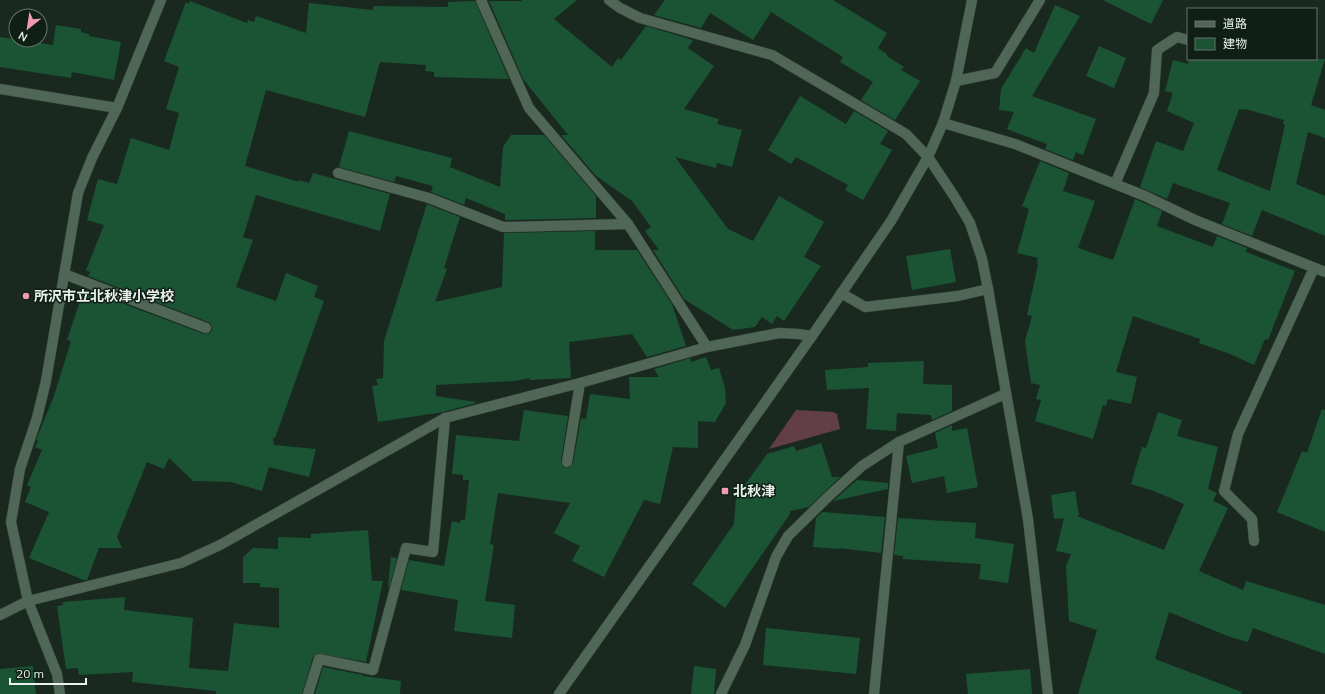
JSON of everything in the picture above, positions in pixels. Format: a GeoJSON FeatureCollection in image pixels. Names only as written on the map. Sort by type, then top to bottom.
{"type":"FeatureCollection","features":[{"type":"Feature","properties":{"kind":"street"},"geometry":{"type":"LineString","coordinates":[[60,694],[57,674],[28,601],[11,522],[20,469],[37,418],[46,380],[78,193],[92,158],[117,108],[162,0]]}},
{"type":"Feature","properties":{"kind":"street"},"geometry":{"type":"LineString","coordinates":[[481,0],[529,108],[628,224],[707,347]]}},
{"type":"Feature","properties":{"kind":"street"},"geometry":{"type":"LineString","coordinates":[[609,0],[620,8],[640,18],[772,55],[906,134],[928,158],[954,196],[970,223],[982,259],[988,289],[1005,394],[1028,519],[1048,694]]}},
{"type":"Feature","properties":{"kind":"street"},"geometry":{"type":"LineString","coordinates":[[559,694],[812,336],[891,221],[928,158],[943,123],[956,81],[972,0]]}},
{"type":"Feature","properties":{"kind":"street"},"geometry":{"type":"LineString","coordinates":[[956,81],[995,73],[1040,0]]}},
{"type":"Feature","properties":{"kind":"street"},"geometry":{"type":"LineString","coordinates":[[1115,184],[1154,93],[1157,50],[1177,37],[1187,40]]}},
{"type":"Feature","properties":{"kind":"street"},"geometry":{"type":"LineString","coordinates":[[0,89],[117,108]]}},
{"type":"Feature","properties":{"kind":"street"},"geometry":{"type":"LineString","coordinates":[[943,123],[1015,144],[1145,196],[1195,220],[1325,272]]}},
{"type":"Feature","properties":{"kind":"street"},"geometry":{"type":"LineString","coordinates":[[338,173],[429,198],[503,227],[628,224]]}},
{"type":"Feature","properties":{"kind":"street"},"geometry":{"type":"LineString","coordinates":[[1254,541],[1252,519],[1224,491],[1238,434],[1314,268]]}},
{"type":"Feature","properties":{"kind":"street"},"geometry":{"type":"LineString","coordinates":[[64,274],[206,328]]}},
{"type":"Feature","properties":{"kind":"street"},"geometry":{"type":"LineString","coordinates":[[841,293],[865,307],[958,296],[988,289]]}},
{"type":"Feature","properties":{"kind":"street"},"geometry":{"type":"LineString","coordinates":[[0,615],[28,601],[181,563],[220,545],[445,418],[580,383],[707,347],[779,333],[812,336]]}},
{"type":"Feature","properties":{"kind":"street"},"geometry":{"type":"LineString","coordinates":[[567,462],[580,383]]}},
{"type":"Feature","properties":{"kind":"street"},"geometry":{"type":"LineString","coordinates":[[721,694],[746,645],[776,557],[788,536],[862,466],[899,442],[1005,394]]}},
{"type":"Feature","properties":{"kind":"street"},"geometry":{"type":"LineString","coordinates":[[308,694],[319,659],[373,670],[406,548],[433,552],[445,418]]}},
{"type":"Feature","properties":{"kind":"street"},"geometry":{"type":"LineString","coordinates":[[874,694],[899,442]]}},
{"type":"Feature","properties":{"kind":"shaded area"},"geometry":{"type":"Polygon","coordinates":[[[796,410],[833,412],[837,414],[840,429],[769,449],[796,410]]]}},
{"type":"Feature","properties":{"kind":"building"},"geometry":{"type":"Polygon","coordinates":[[[521,0],[577,0],[554,19],[612,67],[618,58],[621,60],[646,26],[693,40],[688,48],[714,66],[684,109],[719,119],[717,124],[742,130],[732,167],[717,163],[716,168],[675,157],[728,229],[753,241],[779,196],[824,222],[804,257],[821,266],[784,321],[777,316],[772,324],[762,317],[755,327],[733,330],[684,299],[653,250],[659,250],[645,231],[651,227],[632,201],[596,176],[561,135],[568,135],[523,79],[489,1],[522,1],[521,0]]]}},
{"type":"Feature","properties":{"kind":"building"},"geometry":{"type":"Polygon","coordinates":[[[665,0],[833,0],[887,33],[878,48],[904,67],[901,70],[920,81],[895,120],[861,100],[873,82],[840,62],[843,57],[771,12],[753,40],[710,13],[701,28],[654,15],[665,0]]]}},
{"type":"Feature","properties":{"kind":"building"},"geometry":{"type":"Polygon","coordinates":[[[1103,0],[1163,0],[1151,24],[1103,0]]]}},
{"type":"Feature","properties":{"kind":"building"},"geometry":{"type":"Polygon","coordinates":[[[190,1],[247,23],[248,20],[254,22],[256,16],[306,33],[309,3],[373,10],[373,6],[448,7],[448,2],[475,1],[509,79],[434,77],[434,72],[425,71],[426,65],[380,62],[365,117],[266,90],[245,166],[299,182],[299,180],[309,183],[313,173],[390,194],[380,231],[256,195],[243,237],[253,240],[236,287],[276,301],[286,273],[318,286],[314,297],[324,301],[275,438],[273,438],[274,445],[316,449],[309,477],[269,467],[262,491],[231,482],[193,481],[169,458],[164,469],[147,462],[117,537],[122,548],[99,548],[87,580],[84,580],[29,558],[49,512],[25,502],[31,487],[27,485],[42,450],[35,447],[38,441],[36,440],[54,396],[71,341],[67,340],[84,289],[204,334],[210,333],[212,330],[211,324],[208,322],[88,276],[90,272],[86,270],[104,225],[87,220],[98,179],[117,184],[131,138],[169,150],[179,113],[166,109],[179,67],[164,61],[186,2],[189,4],[190,1]]]}},
{"type":"Feature","properties":{"kind":"building"},"geometry":{"type":"Polygon","coordinates":[[[1055,5],[1080,16],[1032,96],[1096,119],[1083,155],[1076,152],[1073,160],[1045,149],[1047,144],[1007,129],[1014,112],[999,110],[1001,89],[1026,48],[1034,53],[1055,5]]]}},
{"type":"Feature","properties":{"kind":"building"},"geometry":{"type":"Polygon","coordinates":[[[56,25],[81,29],[81,32],[89,34],[89,36],[121,42],[114,80],[72,72],[71,78],[0,67],[0,37],[8,38],[8,48],[48,48],[48,44],[53,45],[56,25]]]}},
{"type":"Feature","properties":{"kind":"building"},"geometry":{"type":"Polygon","coordinates":[[[1099,46],[1126,58],[1114,88],[1086,76],[1099,46]]]}},
{"type":"Feature","properties":{"kind":"building"},"geometry":{"type":"Polygon","coordinates":[[[1325,59],[1311,105],[1325,110],[1325,138],[1308,132],[1296,184],[1325,196],[1325,236],[1262,210],[1252,236],[1222,224],[1230,203],[1173,183],[1167,199],[1140,187],[1156,141],[1183,151],[1194,123],[1167,111],[1173,93],[1165,91],[1173,60],[1188,64],[1189,60],[1325,59]],[[1239,109],[1217,170],[1270,191],[1285,125],[1283,124],[1284,120],[1245,109],[1239,109]]]}},
{"type":"Feature","properties":{"kind":"building"},"geometry":{"type":"Polygon","coordinates":[[[800,96],[846,124],[854,111],[888,131],[880,144],[892,150],[863,200],[845,190],[848,185],[796,157],[791,164],[768,150],[800,96]]]}},
{"type":"Feature","properties":{"kind":"building"},"geometry":{"type":"Polygon","coordinates":[[[349,131],[452,158],[450,167],[500,187],[503,147],[511,135],[544,135],[596,196],[596,218],[505,220],[505,214],[466,198],[464,205],[431,192],[433,186],[396,176],[394,182],[339,167],[349,131]]]}},
{"type":"Feature","properties":{"kind":"building"},"geometry":{"type":"Polygon","coordinates":[[[1040,161],[1069,173],[1063,191],[1095,201],[1078,248],[1113,260],[1135,199],[1162,211],[1157,226],[1213,247],[1217,236],[1247,248],[1246,252],[1295,271],[1268,340],[1265,339],[1254,365],[1230,354],[1199,343],[1200,339],[1133,316],[1116,372],[1137,377],[1131,404],[1108,399],[1106,406],[1103,405],[1093,439],[1035,421],[1041,400],[1036,399],[1040,385],[1031,383],[1025,341],[1032,316],[1027,315],[1038,265],[1038,258],[1017,253],[1029,209],[1022,206],[1040,161]]]}},
{"type":"Feature","properties":{"kind":"building"},"geometry":{"type":"Polygon","coordinates":[[[427,204],[460,217],[444,268],[447,269],[435,302],[502,287],[504,233],[595,231],[595,250],[637,250],[672,304],[686,346],[647,357],[632,334],[569,342],[571,378],[529,380],[530,378],[515,381],[436,385],[436,396],[476,403],[443,412],[378,422],[372,386],[378,385],[376,379],[383,378],[384,341],[427,204]]]}},
{"type":"Feature","properties":{"kind":"building"},"geometry":{"type":"Polygon","coordinates":[[[950,249],[956,282],[912,290],[906,256],[950,249]]]}},
{"type":"Feature","properties":{"kind":"building"},"geometry":{"type":"Polygon","coordinates":[[[706,357],[711,370],[719,368],[725,388],[726,403],[715,422],[698,421],[698,448],[673,447],[660,504],[644,500],[604,577],[572,561],[580,546],[554,533],[570,503],[498,493],[490,544],[494,545],[485,601],[515,605],[512,638],[454,631],[458,600],[401,590],[409,560],[444,566],[452,521],[460,523],[461,520],[465,520],[469,480],[463,480],[463,475],[452,474],[456,435],[519,441],[524,410],[568,416],[561,461],[563,467],[569,468],[573,463],[581,418],[586,419],[590,394],[630,399],[629,377],[659,377],[654,369],[690,358],[691,362],[706,357]]]}},
{"type":"Feature","properties":{"kind":"building"},"geometry":{"type":"Polygon","coordinates":[[[924,361],[923,384],[952,385],[952,411],[932,420],[931,415],[897,413],[896,431],[866,429],[869,388],[827,390],[825,370],[868,367],[868,363],[924,361]]]}},
{"type":"Feature","properties":{"kind":"building"},"geometry":{"type":"Polygon","coordinates":[[[1322,409],[1325,410],[1325,532],[1277,512],[1302,451],[1307,453],[1322,409]]]}},
{"type":"Feature","properties":{"kind":"building"},"geometry":{"type":"Polygon","coordinates":[[[1158,412],[1182,420],[1177,436],[1218,447],[1208,489],[1217,493],[1213,501],[1228,508],[1199,571],[1243,590],[1246,581],[1325,605],[1325,654],[1253,628],[1248,642],[1230,637],[1169,612],[1155,659],[1242,692],[1241,694],[1078,694],[1097,630],[1069,621],[1066,566],[1071,554],[1056,551],[1064,518],[1054,519],[1051,495],[1075,491],[1079,515],[1077,516],[1164,550],[1184,504],[1154,491],[1131,484],[1142,447],[1146,448],[1158,412]]]}},
{"type":"Feature","properties":{"kind":"building"},"geometry":{"type":"Polygon","coordinates":[[[952,425],[952,431],[967,428],[978,487],[947,493],[944,476],[912,483],[906,456],[938,448],[935,433],[952,425]]]}},
{"type":"Feature","properties":{"kind":"building"},"geometry":{"type":"Polygon","coordinates":[[[821,443],[832,477],[840,477],[809,507],[790,511],[790,514],[725,608],[692,584],[734,524],[736,497],[767,454],[794,446],[796,451],[821,443]]]}},
{"type":"Feature","properties":{"kind":"building"},"geometry":{"type":"Polygon","coordinates":[[[857,480],[888,483],[888,489],[833,501],[857,480]]]}},
{"type":"Feature","properties":{"kind":"building"},"geometry":{"type":"Polygon","coordinates":[[[822,512],[885,517],[881,553],[839,548],[813,547],[816,518],[822,512]]]}},
{"type":"Feature","properties":{"kind":"building"},"geometry":{"type":"Polygon","coordinates":[[[898,518],[976,523],[975,538],[1014,544],[1008,583],[979,579],[981,564],[903,559],[903,556],[894,555],[898,518]]]}},
{"type":"Feature","properties":{"kind":"building"},"geometry":{"type":"Polygon","coordinates":[[[368,530],[372,581],[383,581],[366,662],[317,653],[313,657],[302,694],[216,694],[216,691],[132,682],[133,672],[79,675],[78,668],[66,669],[57,606],[63,605],[63,602],[125,597],[124,610],[193,618],[189,668],[228,671],[234,623],[279,628],[279,588],[260,587],[260,583],[243,583],[243,557],[253,548],[278,549],[278,537],[311,538],[311,534],[368,530]]]}},
{"type":"Feature","properties":{"kind":"building"},"geometry":{"type":"Polygon","coordinates":[[[391,557],[397,558],[389,588],[388,587],[391,557]]]}},
{"type":"Feature","properties":{"kind":"building"},"geometry":{"type":"Polygon","coordinates":[[[766,628],[860,638],[856,674],[763,665],[766,628]]]}},
{"type":"Feature","properties":{"kind":"building"},"geometry":{"type":"Polygon","coordinates":[[[33,666],[36,694],[0,694],[0,669],[33,666]]]}},
{"type":"Feature","properties":{"kind":"building"},"geometry":{"type":"Polygon","coordinates":[[[694,666],[716,669],[714,694],[691,694],[694,666]]]}},
{"type":"Feature","properties":{"kind":"building"},"geometry":{"type":"Polygon","coordinates":[[[323,667],[363,676],[401,681],[400,694],[315,694],[323,667]]]}},
{"type":"Feature","properties":{"kind":"building"},"geometry":{"type":"Polygon","coordinates":[[[1030,669],[1032,694],[968,694],[966,674],[1030,669]]]}},
{"type":"Feature","properties":{"kind":"place","name":"所沢市立北秋津小学校"},"geometry":{"type":"Point","coordinates":[26,296]}},
{"type":"Feature","properties":{"kind":"place","name":"北秋津"},"geometry":{"type":"Point","coordinates":[725,491]}}]}
